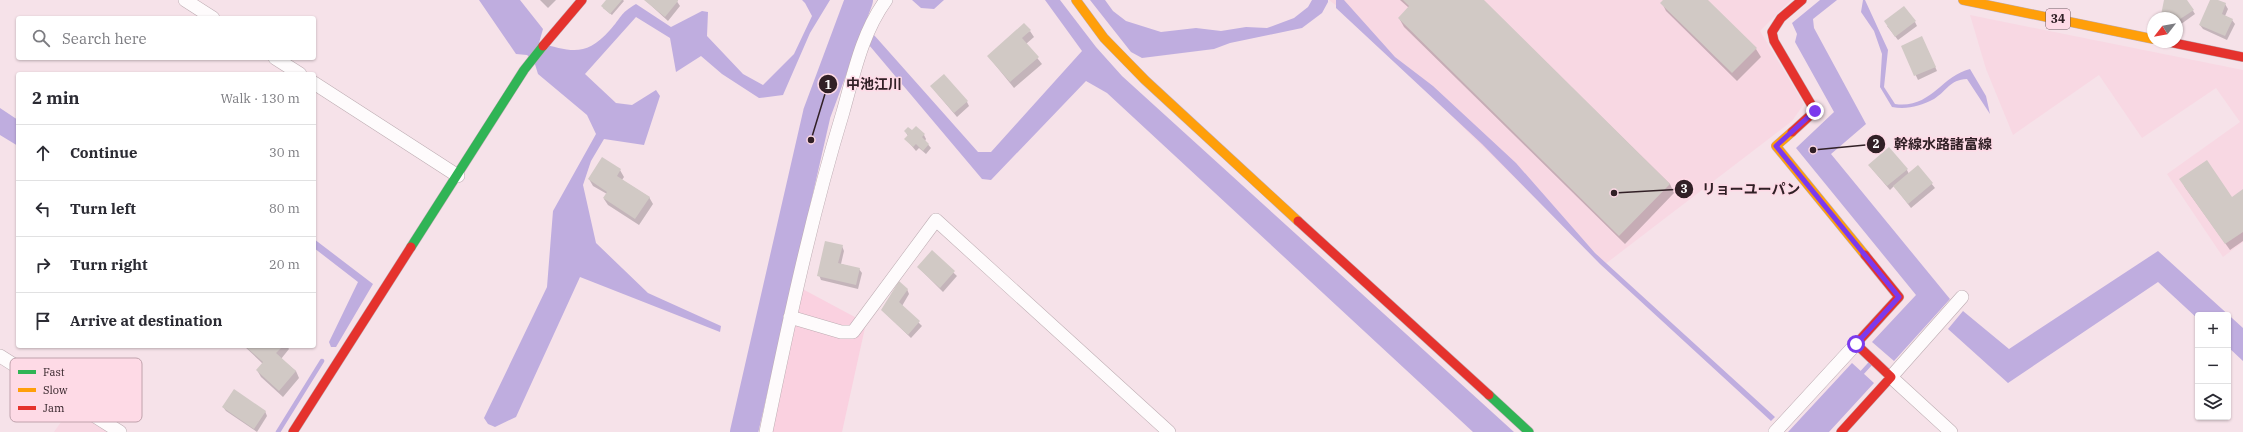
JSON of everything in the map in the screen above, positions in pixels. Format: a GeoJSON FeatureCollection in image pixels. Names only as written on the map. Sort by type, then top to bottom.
{"type":"FeatureCollection","features":[{"type":"Feature","properties":{"kind":"main road"},"geometry":{"type":"LineString","coordinates":[[293,432],[458,176],[524,70],[582,0]]}},
{"type":"Feature","properties":{"kind":"main road"},"geometry":{"type":"LineString","coordinates":[[1076,0],[1104,38],[1145,80],[1529,432]]}},
{"type":"Feature","properties":{"kind":"main road"},"geometry":{"type":"LineString","coordinates":[[1802,0],[1781,18],[1772,32],[1774,41],[1815,111],[1776,146],[1899,297],[1861,348],[1886,372],[1841,432]]}},
{"type":"Feature","properties":{"kind":"main road","name":"34"},"geometry":{"type":"LineString","coordinates":[[1964,0],[2147,38]]}},
{"type":"Feature","properties":{"kind":"main road"},"geometry":{"type":"LineString","coordinates":[[2183,45],[2243,57]]}},
{"type":"Feature","properties":{"kind":"street"},"geometry":{"type":"LineString","coordinates":[[185,0],[210,16]]}},
{"type":"Feature","properties":{"kind":"street"},"geometry":{"type":"LineString","coordinates":[[766,432],[790,317],[834,142],[865,38],[877,13],[886,0]]}},
{"type":"Feature","properties":{"kind":"street"},"geometry":{"type":"LineString","coordinates":[[278,60],[297,72]]}},
{"type":"Feature","properties":{"kind":"street"},"geometry":{"type":"LineString","coordinates":[[316,84],[458,176]]}},
{"type":"Feature","properties":{"kind":"street"},"geometry":{"type":"LineString","coordinates":[[790,317],[841,332],[853,332],[936,220],[1169,432]]}},
{"type":"Feature","properties":{"kind":"street"},"geometry":{"type":"LineString","coordinates":[[1952,432],[1886,372],[1962,297]]}},
{"type":"Feature","properties":{"kind":"street"},"geometry":{"type":"LineString","coordinates":[[1775,432],[1861,348]]}},
{"type":"Feature","properties":{"kind":"street"},"geometry":{"type":"LineString","coordinates":[[0,356],[10,362]]}},
{"type":"Feature","properties":{"kind":"street"},"geometry":{"type":"LineString","coordinates":[[104,422],[120,432]]}},
{"type":"Feature","properties":{"kind":"shaded area"},"geometry":{"type":"Polygon","coordinates":[[[479,0],[520,0],[543,29],[539,43],[569,50],[585,49],[593,45],[610,30],[623,13],[636,4],[671,27],[702,11],[708,12],[707,36],[743,74],[763,85],[794,54],[812,16],[802,0],[830,0],[810,33],[783,95],[759,98],[722,74],[701,56],[676,72],[670,38],[636,17],[585,74],[616,103],[632,105],[656,90],[660,96],[644,145],[604,139],[591,161],[583,185],[596,243],[648,293],[721,326],[720,332],[580,277],[516,417],[495,427],[488,424],[484,418],[547,287],[553,211],[596,134],[587,115],[538,74],[534,61],[527,55],[516,54],[479,0]]]}},
{"type":"Feature","properties":{"kind":"shaded area"},"geometry":{"type":"Polygon","coordinates":[[[912,0],[944,0],[934,9],[921,8],[912,0]]]}},
{"type":"Feature","properties":{"kind":"shaded area"},"geometry":{"type":"Polygon","coordinates":[[[1045,0],[1060,0],[1096,47],[1122,76],[1514,432],[1473,432],[1107,93],[1086,81],[991,180],[982,179],[869,45],[874,35],[978,152],[991,152],[1082,51],[1045,0]]]}},
{"type":"Feature","properties":{"kind":"shaded area"},"geometry":{"type":"Polygon","coordinates":[[[1090,0],[1105,0],[1113,11],[1126,21],[1161,32],[1196,28],[1221,31],[1246,27],[1267,28],[1294,18],[1308,7],[1312,0],[1328,0],[1328,2],[1322,13],[1302,28],[1230,43],[1214,49],[1142,58],[1131,52],[1090,0]]]}},
{"type":"Feature","properties":{"kind":"shaded area"},"geometry":{"type":"Polygon","coordinates":[[[1329,0],[1791,0],[1760,31],[1804,104],[1792,121],[1604,265],[1347,14],[1329,0]]]}},
{"type":"Feature","properties":{"kind":"shaded area"},"geometry":{"type":"Polygon","coordinates":[[[1336,0],[1344,0],[1395,57],[1433,86],[1516,163],[1595,253],[1775,417],[1771,421],[1600,264],[1482,144],[1336,8],[1336,0]]]}},
{"type":"Feature","properties":{"kind":"shaded area"},"geometry":{"type":"Polygon","coordinates":[[[1820,0],[1837,0],[1813,19],[1814,28],[1866,124],[1831,154],[1950,299],[1894,361],[1872,342],[1916,295],[1796,148],[1834,112],[1795,42],[1797,34],[1792,23],[1820,0]]]}},
{"type":"Feature","properties":{"kind":"shaded area"},"geometry":{"type":"Polygon","coordinates":[[[1863,0],[1865,0],[1888,50],[1884,87],[1895,104],[1918,102],[1927,97],[1951,78],[1970,69],[1986,96],[1990,114],[1967,79],[1952,83],[1939,96],[1924,104],[1908,108],[1892,107],[1880,87],[1882,54],[1874,31],[1861,12],[1863,0]]]}},
{"type":"Feature","properties":{"kind":"shaded area"},"geometry":{"type":"Polygon","coordinates":[[[1970,15],[2243,70],[2243,242],[2223,257],[2167,174],[2240,122],[2216,88],[2142,138],[2099,75],[2013,135],[1986,69],[1970,15]]]}},
{"type":"Feature","properties":{"kind":"shaded area"},"geometry":{"type":"Polygon","coordinates":[[[0,108],[16,119],[16,145],[0,135],[0,108]]]}},
{"type":"Feature","properties":{"kind":"shaded area"},"geometry":{"type":"Polygon","coordinates":[[[316,241],[373,284],[336,347],[331,347],[329,342],[358,282],[316,250],[316,241]]]}},
{"type":"Feature","properties":{"kind":"shaded area"},"geometry":{"type":"Polygon","coordinates":[[[2158,251],[2225,312],[2195,312],[2195,316],[2158,282],[2008,383],[1948,329],[1963,311],[2009,349],[2158,251]]]}},
{"type":"Feature","properties":{"kind":"shaded area"},"geometry":{"type":"Polygon","coordinates":[[[795,285],[866,323],[842,432],[762,432],[795,285]]]}},
{"type":"Feature","properties":{"kind":"shaded area"},"geometry":{"type":"Polygon","coordinates":[[[2231,317],[2243,328],[2243,361],[2231,350],[2231,317]]]}},
{"type":"Feature","properties":{"kind":"shaded area"},"geometry":{"type":"Polygon","coordinates":[[[1852,363],[1874,383],[1829,432],[1788,432],[1852,363]]]}},
{"type":"Feature","properties":{"kind":"shaded area"},"geometry":{"type":"Polygon","coordinates":[[[61,422],[93,422],[111,432],[54,432],[61,422]]]}},
{"type":"Feature","properties":{"kind":"building"},"geometry":{"type":"Polygon","coordinates":[[[606,0],[622,0],[610,14],[601,6],[606,0]]]}},
{"type":"Feature","properties":{"kind":"building"},"geometry":{"type":"Polygon","coordinates":[[[644,0],[678,0],[678,1],[665,17],[644,0]]]}},
{"type":"Feature","properties":{"kind":"building"},"geometry":{"type":"Polygon","coordinates":[[[1403,0],[1484,0],[1670,184],[1619,236],[1398,18],[1409,6],[1403,0]]]}},
{"type":"Feature","properties":{"kind":"building"},"geometry":{"type":"Polygon","coordinates":[[[1663,0],[1708,0],[1757,48],[1732,73],[1660,3],[1663,0]]]}},
{"type":"Feature","properties":{"kind":"building"},"geometry":{"type":"Polygon","coordinates":[[[2164,0],[2187,0],[2194,10],[2183,17],[2183,12],[2162,12],[2164,0]]]}},
{"type":"Feature","properties":{"kind":"building"},"geometry":{"type":"Polygon","coordinates":[[[2210,0],[2218,0],[2226,3],[2222,14],[2233,19],[2225,36],[2199,25],[2210,0]]]}},
{"type":"Feature","properties":{"kind":"building"},"geometry":{"type":"Polygon","coordinates":[[[1904,6],[1916,21],[1895,37],[1884,21],[1904,6]]]}},
{"type":"Feature","properties":{"kind":"building"},"geometry":{"type":"Polygon","coordinates":[[[1024,23],[1031,30],[1022,38],[1039,57],[1010,82],[987,56],[1024,23]]]}},
{"type":"Feature","properties":{"kind":"building"},"geometry":{"type":"Polygon","coordinates":[[[1922,36],[1936,67],[1914,76],[1901,46],[1922,36]]]}},
{"type":"Feature","properties":{"kind":"building"},"geometry":{"type":"Polygon","coordinates":[[[944,74],[968,101],[954,113],[930,86],[944,74]]]}},
{"type":"Feature","properties":{"kind":"building"},"geometry":{"type":"Polygon","coordinates":[[[916,126],[925,134],[922,137],[929,144],[923,151],[916,144],[913,147],[904,139],[908,135],[904,131],[908,127],[912,130],[916,126]]]}},
{"type":"Feature","properties":{"kind":"building"},"geometry":{"type":"Polygon","coordinates":[[[1889,147],[1908,169],[1887,186],[1868,165],[1889,147]]]}},
{"type":"Feature","properties":{"kind":"building"},"geometry":{"type":"Polygon","coordinates":[[[602,157],[621,169],[617,176],[650,197],[635,219],[603,198],[607,192],[588,179],[602,157]]]}},
{"type":"Feature","properties":{"kind":"building"},"geometry":{"type":"Polygon","coordinates":[[[2207,160],[2232,197],[2243,189],[2243,232],[2225,244],[2179,179],[2207,160]]]}},
{"type":"Feature","properties":{"kind":"building"},"geometry":{"type":"Polygon","coordinates":[[[1918,165],[1933,183],[1908,204],[1893,186],[1918,165]]]}},
{"type":"Feature","properties":{"kind":"building"},"geometry":{"type":"Polygon","coordinates":[[[825,241],[843,245],[838,263],[860,268],[856,285],[817,276],[825,241]]]}},
{"type":"Feature","properties":{"kind":"building"},"geometry":{"type":"Polygon","coordinates":[[[932,250],[955,271],[940,288],[917,267],[932,250]]]}},
{"type":"Feature","properties":{"kind":"building"},"geometry":{"type":"Polygon","coordinates":[[[899,281],[908,289],[899,302],[920,321],[908,335],[881,310],[899,281]]]}},
{"type":"Feature","properties":{"kind":"building"},"geometry":{"type":"Polygon","coordinates":[[[247,348],[281,348],[276,353],[296,371],[279,391],[256,370],[263,362],[247,348]]]}},
{"type":"Feature","properties":{"kind":"building"},"geometry":{"type":"Polygon","coordinates":[[[234,389],[266,411],[254,429],[222,407],[234,389]]]}},
{"type":"Feature","properties":{"kind":"waterway"},"geometry":{"type":"LineString","coordinates":[[744,432],[817,113],[859,0]]}},
{"type":"Feature","properties":{"kind":"waterway"},"geometry":{"type":"LineString","coordinates":[[278,432],[322,361]]}},
{"type":"Feature","properties":{"kind":"waterway"},"geometry":{"type":"LineString","coordinates":[[1859,376],[1870,364]]}},
{"type":"Feature","properties":{"kind":"traffic: fast"},"geometry":{"type":"LineString","coordinates":[[411,247],[524,70],[543,46]]}},
{"type":"Feature","properties":{"kind":"traffic: fast"},"geometry":{"type":"LineString","coordinates":[[1489,395],[1529,432]]}},
{"type":"Feature","properties":{"kind":"traffic: slow"},"geometry":{"type":"LineString","coordinates":[[1076,0],[1104,38],[1145,80],[1298,221]]}},
{"type":"Feature","properties":{"kind":"traffic: slow"},"geometry":{"type":"LineString","coordinates":[[1963,0],[2147,38]]}},
{"type":"Feature","properties":{"kind":"traffic: slow"},"geometry":{"type":"LineString","coordinates":[[1792,132],[1776,146],[1865,255]]}},
{"type":"Feature","properties":{"kind":"traffic: jam"},"geometry":{"type":"LineString","coordinates":[[543,46],[582,0]]}},
{"type":"Feature","properties":{"kind":"traffic: jam"},"geometry":{"type":"LineString","coordinates":[[1792,132],[1815,111],[1774,41],[1772,32],[1781,18],[1802,0]]}},
{"type":"Feature","properties":{"kind":"traffic: jam"},"geometry":{"type":"LineString","coordinates":[[2183,45],[2243,57]]}},
{"type":"Feature","properties":{"kind":"traffic: jam"},"geometry":{"type":"LineString","coordinates":[[1298,221],[1489,395]]}},
{"type":"Feature","properties":{"kind":"traffic: jam"},"geometry":{"type":"LineString","coordinates":[[293,432],[411,247]]}},
{"type":"Feature","properties":{"kind":"traffic: jam"},"geometry":{"type":"LineString","coordinates":[[1841,432],[1891,377],[1856,344],[1899,297],[1865,255]]}},
{"type":"Feature","properties":{"kind":"place","name":"中池江川"},"geometry":{"type":"Point","coordinates":[811,140]}},
{"type":"Feature","properties":{"kind":"place","name":"幹線水路諸富線"},"geometry":{"type":"Point","coordinates":[1813,150]}},
{"type":"Feature","properties":{"kind":"place","name":"リョーユーパン"},"geometry":{"type":"Point","coordinates":[1614,193]}},
{"type":"Feature","properties":{"kind":"route"},"geometry":{"type":"LineString","coordinates":[[1815,111],[1776,146],[1899,297],[1856,344]]}}]}
